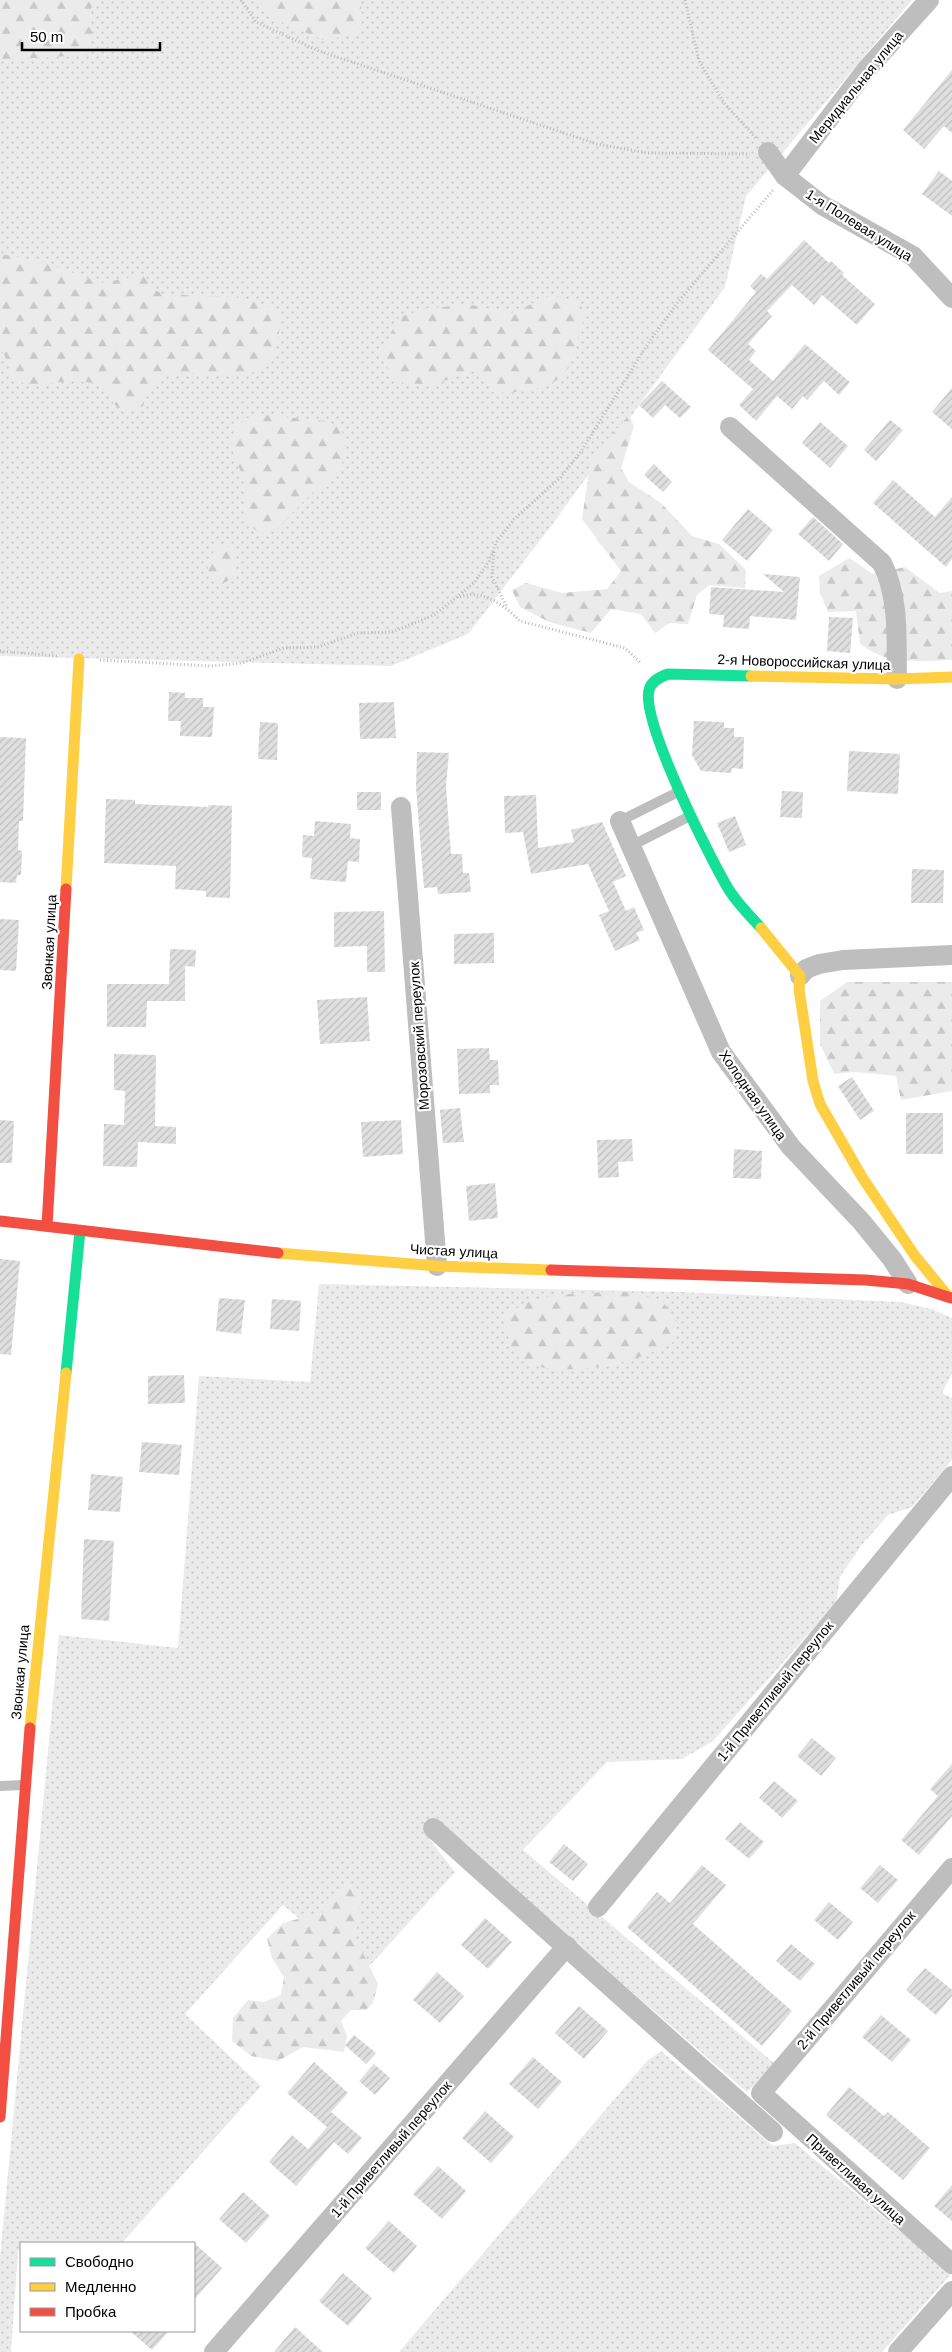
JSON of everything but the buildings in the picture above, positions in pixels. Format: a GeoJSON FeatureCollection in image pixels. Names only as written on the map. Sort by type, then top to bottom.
{"type":"FeatureCollection","features":[{"type":"Feature","properties":{"kind":"street","name":"Меридиальная улица"},"geometry":{"type":"LineString","coordinates":[[785,176],[866,70],[929,0]]}},
{"type":"Feature","properties":{"kind":"street","name":"1-я Полевая улица"},"geometry":{"type":"LineString","coordinates":[[768,152],[785,176],[822,205],[913,256],[952,298]]}},
{"type":"Feature","properties":{"kind":"street"},"geometry":{"type":"LineString","coordinates":[[730,427],[882,563],[891,581],[895,601],[898,680]]}},
{"type":"Feature","properties":{"kind":"street","name":"Звонкая улица"},"geometry":{"type":"LineString","coordinates":[[47,1226],[80,659]]}},
{"type":"Feature","properties":{"kind":"street","name":"2-я Новороссийская улица"},"geometry":{"type":"LineString","coordinates":[[656,678],[668,674],[692,673],[898,680],[952,678]]}},
{"type":"Feature","properties":{"kind":"street"},"geometry":{"type":"LineString","coordinates":[[656,678],[649,688],[647,701],[650,718],[691,816],[730,891],[800,976],[800,989],[813,1081],[820,1104],[862,1177],[915,1256],[950,1297]]}},
{"type":"Feature","properties":{"kind":"street","name":"Морозовский переулок"},"geometry":{"type":"LineString","coordinates":[[401,807],[437,1266]]}},
{"type":"Feature","properties":{"kind":"street","name":"Холодная улица"},"geometry":{"type":"LineString","coordinates":[[620,821],[721,1052],[790,1148],[861,1221],[892,1259],[908,1284]]}},
{"type":"Feature","properties":{"kind":"street"},"geometry":{"type":"LineString","coordinates":[[800,976],[806,970],[819,964],[843,960],[952,955]]}},
{"type":"Feature","properties":{"kind":"street","name":"Чистая улица"},"geometry":{"type":"LineString","coordinates":[[0,1221],[330,1259],[437,1266],[866,1280],[908,1284],[950,1297]]}},
{"type":"Feature","properties":{"kind":"street","name":"Звонкая улица"},"geometry":{"type":"LineString","coordinates":[[0,2117],[25,1785],[80,1231]]}},
{"type":"Feature","properties":{"kind":"street","name":"1-й Приветливый переулок"},"geometry":{"type":"LineString","coordinates":[[598,1907],[952,1476]]}},
{"type":"Feature","properties":{"kind":"street"},"geometry":{"type":"LineString","coordinates":[[433,1828],[773,2132]]}},
{"type":"Feature","properties":{"kind":"street","name":"2-й Приветливый переулок"},"geometry":{"type":"LineString","coordinates":[[761,2093],[952,1868]]}},
{"type":"Feature","properties":{"kind":"street","name":"1-й Приветливый переулок"},"geometry":{"type":"LineString","coordinates":[[214,2352],[567,1946]]}},
{"type":"Feature","properties":{"kind":"street","name":"Приветливая улица"},"geometry":{"type":"LineString","coordinates":[[761,2093],[952,2264]]}},
{"type":"Feature","properties":{"kind":"street"},"geometry":{"type":"LineString","coordinates":[[898,2352],[952,2290]]}},
{"type":"Feature","properties":{"kind":"lane"},"geometry":{"type":"LineString","coordinates":[[620,821],[679,791]]}},
{"type":"Feature","properties":{"kind":"lane"},"geometry":{"type":"LineString","coordinates":[[631,846],[691,816]]}},
{"type":"Feature","properties":{"kind":"lane"},"geometry":{"type":"LineString","coordinates":[[0,1786],[25,1785]]}},
{"type":"Feature","properties":{"kind":"path"},"geometry":{"type":"LineString","coordinates":[[241,0],[256,22],[319,51],[597,144],[647,153],[744,154],[768,152]]}},
{"type":"Feature","properties":{"kind":"path"},"geometry":{"type":"LineString","coordinates":[[685,0],[699,61],[724,103],[768,152]]}},
{"type":"Feature","properties":{"kind":"path"},"geometry":{"type":"LineString","coordinates":[[0,650],[80,659],[211,666],[242,663],[284,648],[318,647],[358,633],[392,632],[434,615],[474,583],[489,561],[496,543],[514,520],[566,470],[582,450],[647,346],[678,302],[785,176]]}},
{"type":"Feature","properties":{"kind":"path"},"geometry":{"type":"LineString","coordinates":[[496,543],[492,577],[507,608]]}},
{"type":"Feature","properties":{"kind":"path"},"geometry":{"type":"LineString","coordinates":[[457,598],[466,595],[486,597],[507,608],[520,620],[625,648],[656,678]]}},
{"type":"Feature","properties":{"kind":"green space"},"geometry":{"type":"Polygon","coordinates":[[[0,0],[912,0],[746,196],[725,287],[551,526],[468,634],[391,666],[0,656],[0,0]]]}},
{"type":"Feature","properties":{"kind":"green space"},"geometry":{"type":"Polygon","coordinates":[[[0,0],[95,0],[91,9],[92,34],[87,55],[0,60],[0,0]]]}},
{"type":"Feature","properties":{"kind":"green space"},"geometry":{"type":"Polygon","coordinates":[[[259,0],[361,0],[362,24],[352,35],[323,40],[277,20],[259,0]]]}},
{"type":"Feature","properties":{"kind":"green space"},"geometry":{"type":"Polygon","coordinates":[[[0,254],[44,262],[101,283],[143,275],[151,287],[162,294],[244,298],[271,308],[281,319],[275,351],[270,360],[260,369],[246,374],[181,373],[167,376],[156,382],[148,393],[143,406],[129,413],[116,406],[98,383],[70,381],[42,386],[30,385],[13,378],[4,354],[0,350],[0,254]]]}},
{"type":"Feature","properties":{"kind":"green space"},"geometry":{"type":"Polygon","coordinates":[[[550,296],[579,301],[585,315],[568,368],[559,379],[542,387],[510,393],[492,392],[486,380],[473,371],[426,387],[395,381],[380,355],[399,317],[428,308],[472,305],[511,313],[550,296]]]}},
{"type":"Feature","properties":{"kind":"green space"},"geometry":{"type":"Polygon","coordinates":[[[264,415],[326,421],[340,427],[347,441],[340,473],[328,485],[312,493],[275,531],[260,534],[247,523],[243,477],[231,447],[234,429],[247,418],[264,415]]]}},
{"type":"Feature","properties":{"kind":"green space"},"geometry":{"type":"Polygon","coordinates":[[[629,415],[634,426],[621,468],[629,482],[661,503],[692,536],[719,544],[746,570],[745,588],[709,585],[697,595],[688,624],[670,623],[655,633],[641,614],[611,609],[591,633],[549,622],[520,607],[512,590],[526,583],[562,593],[607,589],[621,571],[582,519],[591,458],[629,415]]]}},
{"type":"Feature","properties":{"kind":"green space"},"geometry":{"type":"Polygon","coordinates":[[[218,545],[233,548],[238,562],[233,577],[218,587],[210,576],[208,566],[218,545]]]}},
{"type":"Feature","properties":{"kind":"green space"},"geometry":{"type":"Polygon","coordinates":[[[849,558],[873,574],[905,567],[940,593],[952,591],[952,660],[916,661],[881,656],[860,643],[856,611],[828,612],[820,593],[819,576],[849,558]]]}},
{"type":"Feature","properties":{"kind":"green space"},"geometry":{"type":"Polygon","coordinates":[[[847,982],[952,982],[952,1091],[901,1100],[896,1076],[855,1072],[834,1074],[820,1044],[820,1001],[847,982]]]}},
{"type":"Feature","properties":{"kind":"green space"},"geometry":{"type":"Polygon","coordinates":[[[319,1284],[682,1292],[900,1302],[932,1309],[952,1318],[952,1374],[942,1393],[952,1398],[952,1460],[912,1507],[888,1515],[861,1546],[840,1577],[836,1603],[712,1742],[682,1759],[607,1762],[523,1850],[775,2064],[747,2092],[434,1820],[425,1820],[431,1841],[455,1872],[364,1972],[283,1905],[185,2014],[261,2086],[123,2242],[20,2242],[11,2352],[0,2352],[0,2258],[59,1635],[178,1648],[199,1376],[310,1382],[319,1284]]]}},
{"type":"Feature","properties":{"kind":"green space"},"geometry":{"type":"Polygon","coordinates":[[[630,1292],[663,1302],[678,1322],[673,1342],[634,1359],[576,1369],[544,1368],[531,1364],[520,1358],[510,1344],[506,1316],[529,1300],[577,1293],[630,1292]]]}},
{"type":"Feature","properties":{"kind":"green space"},"geometry":{"type":"Polygon","coordinates":[[[347,1881],[359,1892],[360,1913],[355,1937],[378,1984],[373,2003],[366,2010],[351,2010],[341,2021],[347,2036],[344,2052],[303,2047],[278,2061],[251,2056],[232,2041],[233,2018],[248,2000],[264,2002],[281,1995],[284,1977],[272,1958],[267,1939],[283,1923],[323,1912],[347,1881]]]}},
{"type":"Feature","properties":{"kind":"green space"},"geometry":{"type":"Polygon","coordinates":[[[661,2051],[773,2146],[795,2143],[951,2274],[882,2352],[399,2352],[647,2061],[661,2051]]]}},
{"type":"Feature","properties":{"kind":"traffic: fast"},"geometry":{"type":"LineString","coordinates":[[751,676],[668,674],[656,680],[650,687],[649,706],[655,730],[666,759],[707,850],[729,890],[761,928]]}},
{"type":"Feature","properties":{"kind":"traffic: fast"},"geometry":{"type":"LineString","coordinates":[[66,1373],[80,1231]]}},
{"type":"Feature","properties":{"kind":"traffic: slow"},"geometry":{"type":"LineString","coordinates":[[66,889],[79,659]]}},
{"type":"Feature","properties":{"kind":"traffic: slow"},"geometry":{"type":"LineString","coordinates":[[751,676],[897,679],[952,677]]}},
{"type":"Feature","properties":{"kind":"traffic: slow"},"geometry":{"type":"LineString","coordinates":[[761,928],[800,976],[799,989],[813,1081],[820,1104],[862,1177],[915,1256],[948,1296]]}},
{"type":"Feature","properties":{"kind":"traffic: slow"},"geometry":{"type":"LineString","coordinates":[[278,1253],[437,1266],[551,1270]]}},
{"type":"Feature","properties":{"kind":"traffic: slow"},"geometry":{"type":"LineString","coordinates":[[30,1728],[66,1373]]}},
{"type":"Feature","properties":{"kind":"traffic: jam"},"geometry":{"type":"LineString","coordinates":[[47,1226],[66,889]]}},
{"type":"Feature","properties":{"kind":"traffic: jam"},"geometry":{"type":"LineString","coordinates":[[0,1221],[278,1253]]}},
{"type":"Feature","properties":{"kind":"traffic: jam"},"geometry":{"type":"LineString","coordinates":[[551,1270],[866,1280],[908,1284],[951,1298]]}},
{"type":"Feature","properties":{"kind":"traffic: jam"},"geometry":{"type":"LineString","coordinates":[[0,2117],[30,1728]]}}]}
